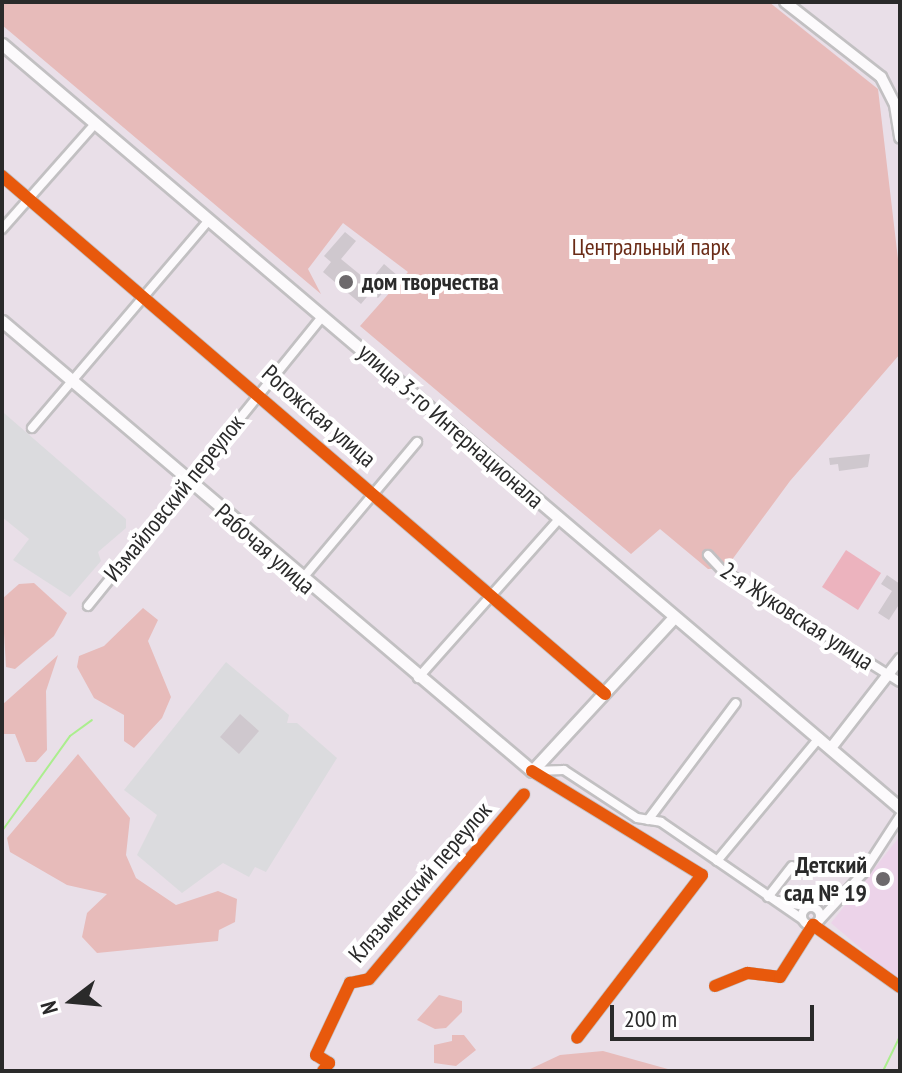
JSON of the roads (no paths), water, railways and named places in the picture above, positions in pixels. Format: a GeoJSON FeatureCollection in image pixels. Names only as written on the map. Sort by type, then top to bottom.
{"type":"FeatureCollection","features":[{"type":"Feature","properties":{"kind":"main road","name":"улица 3-го Интернационала"},"geometry":{"type":"LineString","coordinates":[[2,44],[900,808]]}},
{"type":"Feature","properties":{"kind":"main road","name":"Рабочая улица"},"geometry":{"type":"LineString","coordinates":[[2,321],[418,679],[532,771]]}},
{"type":"Feature","properties":{"kind":"main road"},"geometry":{"type":"LineString","coordinates":[[532,771],[674,617]]}},
{"type":"Feature","properties":{"kind":"street"},"geometry":{"type":"LineString","coordinates":[[785,2],[881,77],[895,105],[900,138]]}},
{"type":"Feature","properties":{"kind":"street"},"geometry":{"type":"LineString","coordinates":[[2,229],[95,124]]}},
{"type":"Feature","properties":{"kind":"street","name":"Рогожская улица"},"geometry":{"type":"LineString","coordinates":[[2,176],[145,294],[605,694]]}},
{"type":"Feature","properties":{"kind":"street"},"geometry":{"type":"LineString","coordinates":[[32,428],[208,221]]}},
{"type":"Feature","properties":{"kind":"street","name":"Измайловский переулок"},"geometry":{"type":"LineString","coordinates":[[88,606],[323,316]]}},
{"type":"Feature","properties":{"kind":"street"},"geometry":{"type":"LineString","coordinates":[[302,580],[417,442]]}},
{"type":"Feature","properties":{"kind":"street"},"geometry":{"type":"LineString","coordinates":[[418,679],[559,519]]}},
{"type":"Feature","properties":{"kind":"street","name":"2-я Жуковская улица"},"geometry":{"type":"LineString","coordinates":[[708,555],[722,570],[900,682]]}},
{"type":"Feature","properties":{"kind":"street"},"geometry":{"type":"LineString","coordinates":[[831,748],[900,659]]}},
{"type":"Feature","properties":{"kind":"street"},"geometry":{"type":"LineString","coordinates":[[648,820],[736,703]]}},
{"type":"Feature","properties":{"kind":"street"},"geometry":{"type":"LineString","coordinates":[[717,861],[819,738]]}},
{"type":"Feature","properties":{"kind":"street"},"geometry":{"type":"LineString","coordinates":[[532,771],[564,770],[717,861],[802,919],[815,924],[900,987]]}},
{"type":"Feature","properties":{"kind":"street"},"geometry":{"type":"LineString","coordinates":[[532,771],[702,875],[577,1038]]}},
{"type":"Feature","properties":{"kind":"street","name":"Клязьменский переулок"},"geometry":{"type":"LineString","coordinates":[[323,1071],[329,1063],[316,1055],[350,983],[369,979],[524,794]]}},
{"type":"Feature","properties":{"kind":"street"},"geometry":{"type":"LineString","coordinates":[[715,986],[748,973],[780,977],[815,924],[831,910],[900,816]]}},
{"type":"Feature","properties":{"kind":"street"},"geometry":{"type":"LineString","coordinates":[[771,899],[792,866]]}},
{"type":"Feature","properties":{"kind":"street"},"geometry":{"type":"LineString","coordinates":[[771,899],[831,910]]}},
{"type":"Feature","properties":{"kind":"street"},"geometry":{"type":"LineString","coordinates":[[802,919],[814,909]]}},
{"type":"Feature","properties":{"kind":"street"},"geometry":{"type":"LineString","coordinates":[[814,909],[815,924]]}},
{"type":"Feature","properties":{"kind":"waterway"},"geometry":{"type":"LineString","coordinates":[[2,831],[70,736],[92,720]]}},
{"type":"Feature","properties":{"kind":"waterway"},"geometry":{"type":"LineString","coordinates":[[883,1071],[900,1036]]}},
{"type":"Feature","properties":{"kind":"place","name":"дом творчества"},"geometry":{"type":"Point","coordinates":[346,282]}},
{"type":"Feature","properties":{"kind":"place","name":"Детский сад № 19"},"geometry":{"type":"Point","coordinates":[883,879]}},
{"type":"Feature","properties":{"kind":"park label","name":"Центральный парк"},"geometry":{"type":"Point","coordinates":[651,247]}}]}
